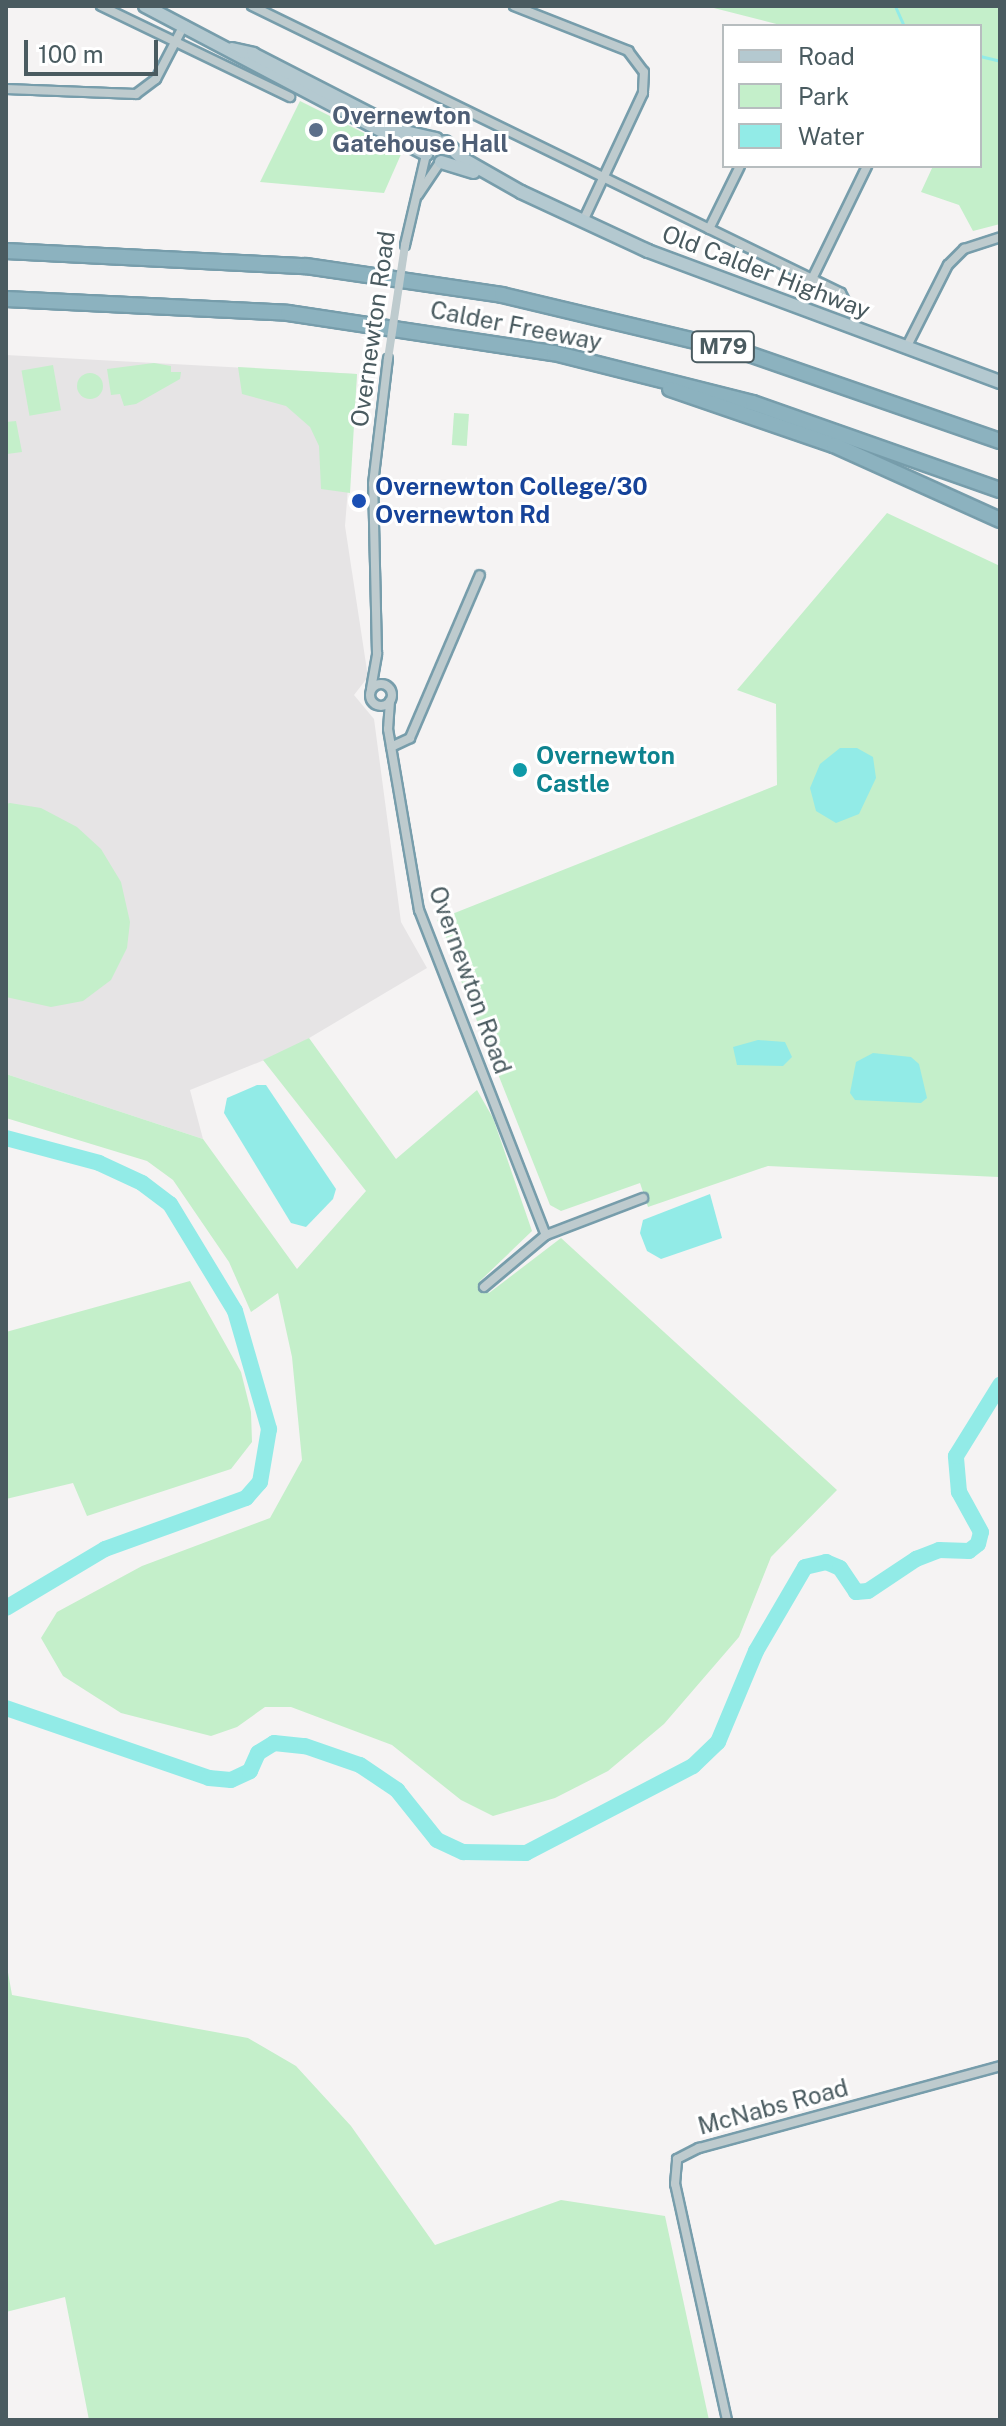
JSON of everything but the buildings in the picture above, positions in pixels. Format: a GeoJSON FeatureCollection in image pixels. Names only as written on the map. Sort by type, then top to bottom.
{"type":"FeatureCollection","features":[{"type":"Feature","properties":{"kind":"highway","name":"Calder Freeway"},"geometry":{"type":"LineString","coordinates":[[6,251],[306,266],[518,298],[746,353],[1000,441]]}},
{"type":"Feature","properties":{"kind":"highway","name":"Calder Freeway"},"geometry":{"type":"LineString","coordinates":[[6,299],[288,313],[501,343],[697,386],[1000,490]]}},
{"type":"Feature","properties":{"kind":"highway"},"geometry":{"type":"LineString","coordinates":[[501,343],[655,384],[782,426],[1000,520]]}},
{"type":"Feature","properties":{"kind":"main road","name":"Old Calder Highway"},"geometry":{"type":"LineString","coordinates":[[145,6],[232,49],[253,54],[405,132],[440,140],[463,159],[521,192],[583,221],[1000,382]]}},
{"type":"Feature","properties":{"kind":"main road","name":"Old Calder Highway"},"geometry":{"type":"LineString","coordinates":[[232,49],[238,57],[440,162],[521,192]]}},
{"type":"Feature","properties":{"kind":"main road"},"geometry":{"type":"LineString","coordinates":[[426,155],[427,144],[440,140],[449,153],[440,162]]}},
{"type":"Feature","properties":{"kind":"street"},"geometry":{"type":"LineString","coordinates":[[101,6],[290,97]]}},
{"type":"Feature","properties":{"kind":"street"},"geometry":{"type":"LineString","coordinates":[[253,6],[841,293],[847,305]]}},
{"type":"Feature","properties":{"kind":"street"},"geometry":{"type":"LineString","coordinates":[[514,6],[620,47],[638,60],[643,93],[583,221]]}},
{"type":"Feature","properties":{"kind":"street"},"geometry":{"type":"LineString","coordinates":[[6,89],[136,94],[156,79],[184,25]]}},
{"type":"Feature","properties":{"kind":"street","name":"Overnewton Road"},"geometry":{"type":"LineString","coordinates":[[390,738],[376,705],[370,699],[377,654],[372,506],[388,359],[405,245],[426,155]]}},
{"type":"Feature","properties":{"kind":"street","name":"Overnewton Road"},"geometry":{"type":"LineString","coordinates":[[414,202],[440,162]]}},
{"type":"Feature","properties":{"kind":"street"},"geometry":{"type":"LineString","coordinates":[[709,229],[739,168]]}},
{"type":"Feature","properties":{"kind":"street"},"geometry":{"type":"LineString","coordinates":[[812,279],[866,168]]}},
{"type":"Feature","properties":{"kind":"street"},"geometry":{"type":"LineString","coordinates":[[906,348],[948,265],[964,249],[1000,237]]}},
{"type":"Feature","properties":{"kind":"street"},"geometry":{"type":"LineString","coordinates":[[390,738],[408,741],[480,575]]}},
{"type":"Feature","properties":{"kind":"street","name":"Overnewton Road"},"geometry":{"type":"LineString","coordinates":[[377,654],[390,701],[390,738],[421,919],[546,1235]]}},
{"type":"Feature","properties":{"kind":"street"},"geometry":{"type":"LineString","coordinates":[[371,689],[387,686]]}},
{"type":"Feature","properties":{"kind":"street"},"geometry":{"type":"LineString","coordinates":[[376,705],[390,701]]}},
{"type":"Feature","properties":{"kind":"street"},"geometry":{"type":"LineString","coordinates":[[484,1287],[546,1235],[643,1198]]}},
{"type":"Feature","properties":{"kind":"street","name":"McNabs Road"},"geometry":{"type":"LineString","coordinates":[[727,2420],[675,2184],[677,2159],[699,2148],[1000,2066]]}},
{"type":"Feature","properties":{"kind":"shaded area"},"geometry":{"type":"Polygon","coordinates":[[[6,355],[357,374],[345,526],[368,677],[354,695],[374,719],[401,922],[427,968],[289,1050],[190,1090],[203,1139],[6,1074],[6,355]]]}},
{"type":"Feature","properties":{"kind":"green space"},"geometry":{"type":"Polygon","coordinates":[[[706,6],[1000,6],[1000,224],[973,231],[959,205],[921,192],[932,168],[982,168],[982,24],[776,24],[706,6]]]}},
{"type":"Feature","properties":{"kind":"green space"},"geometry":{"type":"Polygon","coordinates":[[[300,101],[402,152],[384,193],[260,182],[300,101]]]}},
{"type":"Feature","properties":{"kind":"green space"},"geometry":{"type":"Polygon","coordinates":[[[154,363],[171,366],[171,372],[181,372],[180,379],[136,404],[124,406],[120,394],[111,395],[107,369],[154,363]]]}},
{"type":"Feature","properties":{"kind":"green space"},"geometry":{"type":"Polygon","coordinates":[[[53,365],[61,410],[29,416],[21,371],[53,365]]]}},
{"type":"Feature","properties":{"kind":"green space"},"geometry":{"type":"Polygon","coordinates":[[[238,367],[357,374],[350,493],[321,489],[319,446],[310,427],[286,406],[242,394],[238,367]]]}},
{"type":"Feature","properties":{"kind":"green space"},"geometry":{"type":"Polygon","coordinates":[[[90,373],[99,377],[103,386],[99,395],[90,399],[81,395],[77,386],[81,377],[90,373]]]}},
{"type":"Feature","properties":{"kind":"green space"},"geometry":{"type":"Polygon","coordinates":[[[454,413],[469,414],[467,446],[452,445],[454,413]]]}},
{"type":"Feature","properties":{"kind":"green space"},"geometry":{"type":"Polygon","coordinates":[[[16,421],[22,452],[7,454],[6,422],[16,421]]]}},
{"type":"Feature","properties":{"kind":"green space"},"geometry":{"type":"Polygon","coordinates":[[[887,513],[1000,566],[1000,1183],[998,1177],[768,1166],[648,1207],[640,1183],[561,1211],[550,1205],[456,968],[460,965],[437,920],[777,785],[776,704],[737,690],[887,513]]]}},
{"type":"Feature","properties":{"kind":"green space"},"geometry":{"type":"Polygon","coordinates":[[[6,804],[41,808],[77,827],[101,849],[121,882],[130,922],[127,948],[111,980],[83,1001],[51,1007],[6,997],[6,804]]]}},
{"type":"Feature","properties":{"kind":"green space"},"geometry":{"type":"Polygon","coordinates":[[[309,1038],[396,1159],[477,1090],[493,1118],[532,1231],[480,1281],[489,1293],[561,1238],[837,1490],[771,1557],[739,1637],[664,1724],[608,1771],[555,1798],[493,1816],[461,1800],[392,1745],[291,1707],[265,1707],[237,1727],[211,1736],[121,1713],[63,1676],[41,1638],[57,1612],[142,1566],[270,1518],[302,1460],[292,1357],[278,1293],[251,1312],[229,1262],[173,1180],[147,1161],[6,1118],[6,1074],[203,1139],[297,1269],[366,1191],[263,1060],[309,1038]]]}},
{"type":"Feature","properties":{"kind":"green space"},"geometry":{"type":"Polygon","coordinates":[[[190,1281],[241,1372],[251,1412],[252,1442],[231,1469],[87,1516],[73,1483],[6,1499],[6,1332],[190,1281]]]}},
{"type":"Feature","properties":{"kind":"green space"},"geometry":{"type":"Polygon","coordinates":[[[6,1961],[12,1995],[248,2038],[296,2066],[351,2126],[435,2245],[561,2200],[665,2216],[709,2420],[89,2420],[65,2297],[6,2312],[6,1961]]]}},
{"type":"Feature","properties":{"kind":"water"},"geometry":{"type":"Polygon","coordinates":[[[840,748],[857,748],[873,757],[876,778],[859,814],[836,823],[816,811],[810,788],[820,764],[840,748]]]}},
{"type":"Feature","properties":{"kind":"water"},"geometry":{"type":"Polygon","coordinates":[[[758,1040],[785,1042],[792,1057],[783,1066],[737,1065],[733,1047],[758,1040]]]}},
{"type":"Feature","properties":{"kind":"water"},"geometry":{"type":"Polygon","coordinates":[[[873,1053],[911,1057],[919,1064],[927,1098],[921,1103],[855,1100],[850,1093],[856,1062],[873,1053]]]}},
{"type":"Feature","properties":{"kind":"water"},"geometry":{"type":"Polygon","coordinates":[[[257,1085],[266,1085],[336,1189],[333,1199],[306,1227],[291,1223],[224,1113],[227,1098],[257,1085]]]}},
{"type":"Feature","properties":{"kind":"water"},"geometry":{"type":"Polygon","coordinates":[[[710,1194],[722,1238],[661,1259],[647,1251],[640,1233],[643,1220],[710,1194]]]}},
{"type":"Feature","properties":{"kind":"waterway"},"geometry":{"type":"LineString","coordinates":[[895,6],[903,24]]}},
{"type":"Feature","properties":{"kind":"waterway"},"geometry":{"type":"LineString","coordinates":[[982,56],[1000,61]]}},
{"type":"Feature","properties":{"kind":"waterway"},"geometry":{"type":"LineString","coordinates":[[6,1138],[99,1163],[142,1183],[170,1204],[235,1311],[269,1429],[260,1482],[246,1498],[105,1549],[6,1608]]}},
{"type":"Feature","properties":{"kind":"waterway"},"geometry":{"type":"LineString","coordinates":[[6,1708],[209,1778],[231,1780],[250,1771],[258,1753],[274,1743],[305,1746],[360,1765],[397,1790],[437,1840],[463,1852],[526,1853],[693,1766],[718,1742],[756,1651],[805,1567],[826,1562],[840,1568],[856,1592],[868,1591],[916,1559],[939,1550],[969,1551],[978,1544],[981,1532],[959,1492],[956,1456],[1000,1385]]}},
{"type":"Feature","properties":{"kind":"place","name":"Overnewton Gatehouse Hall"},"geometry":{"type":"Point","coordinates":[316,130]}},
{"type":"Feature","properties":{"kind":"place","name":"Overnewton College/30 Overnewton Rd"},"geometry":{"type":"Point","coordinates":[359,501]}},
{"type":"Feature","properties":{"kind":"place","name":"Overnewton Castle"},"geometry":{"type":"Point","coordinates":[520,770]}}]}
